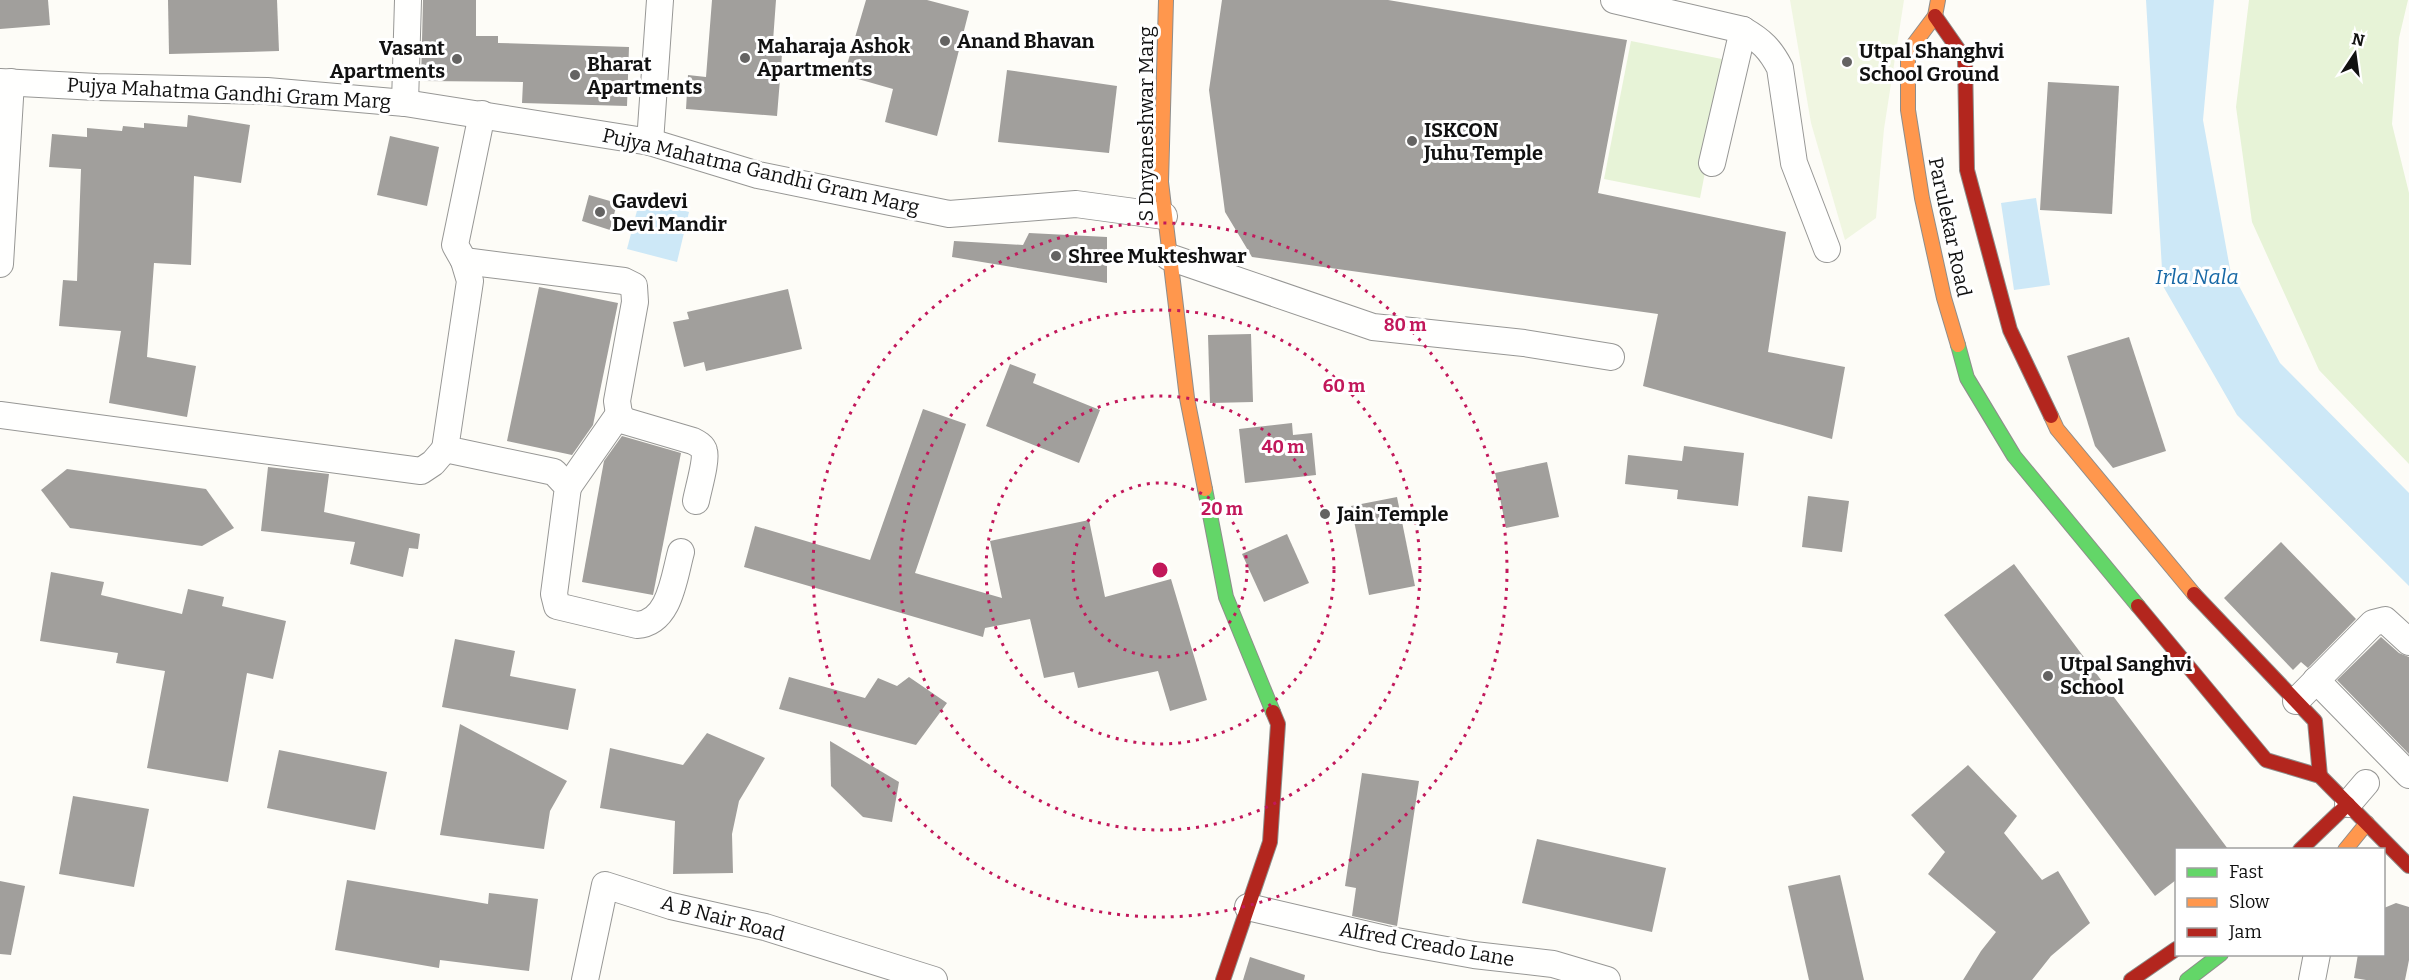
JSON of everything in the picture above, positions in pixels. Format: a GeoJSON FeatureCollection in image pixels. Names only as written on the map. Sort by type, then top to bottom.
{"type":"FeatureCollection","features":[{"type":"Feature","properties":{"kind":"street"},"geometry":{"type":"LineString","coordinates":[[405,103],[408,0]]}},
{"type":"Feature","properties":{"kind":"street"},"geometry":{"type":"LineString","coordinates":[[650,142],[660,0]]}},
{"type":"Feature","properties":{"kind":"street","name":"S Dnyaneshwar Marg"},"geometry":{"type":"LineString","coordinates":[[1166,0],[1161,182],[1187,398],[1226,597],[1278,724],[1270,842],[1223,980]]}},
{"type":"Feature","properties":{"kind":"street"},"geometry":{"type":"LineString","coordinates":[[1614,0],[1743,30],[1760,40],[1773,54],[1780,68],[1794,162],[1827,249]]}},
{"type":"Feature","properties":{"kind":"street","name":"Parulekar Road"},"geometry":{"type":"LineString","coordinates":[[1938,0],[1935,16],[1914,53],[1908,110],[1922,198],[1944,298],[1967,378],[2014,456],[2266,760],[2320,776]]}},
{"type":"Feature","properties":{"kind":"street"},"geometry":{"type":"LineString","coordinates":[[1935,16],[1965,59],[1967,170],[2010,330],[2057,429],[2179,578],[2315,721],[2320,776],[2408,862]]}},
{"type":"Feature","properties":{"kind":"street"},"geometry":{"type":"LineString","coordinates":[[1712,163],[1743,30]]}},
{"type":"Feature","properties":{"kind":"street"},"geometry":{"type":"LineString","coordinates":[[1942,56],[1965,59]]}},
{"type":"Feature","properties":{"kind":"street"},"geometry":{"type":"LineString","coordinates":[[0,264],[5,82]]}},
{"type":"Feature","properties":{"kind":"street","name":"Pujya Mahatma Gandhi Gram Marg"},"geometry":{"type":"LineString","coordinates":[[5,82],[267,91],[405,103],[650,142],[758,175],[949,214],[1076,204],[1164,216]]}},
{"type":"Feature","properties":{"kind":"street"},"geometry":{"type":"LineString","coordinates":[[0,415],[421,471],[433,463],[445,449],[470,281],[464,261],[455,245],[482,114]]}},
{"type":"Feature","properties":{"kind":"street"},"geometry":{"type":"LineString","coordinates":[[1169,257],[1373,327],[1524,343],[1611,357]]}},
{"type":"Feature","properties":{"kind":"street"},"geometry":{"type":"LineString","coordinates":[[464,261],[624,281],[634,286],[635,302],[617,401],[619,414],[625,421],[700,445],[704,451],[704,459],[696,501]]}},
{"type":"Feature","properties":{"kind":"street"},"geometry":{"type":"LineString","coordinates":[[619,414],[568,487],[554,594],[557,606],[637,625],[654,621],[666,605],[681,552]]}},
{"type":"Feature","properties":{"kind":"street"},"geometry":{"type":"LineString","coordinates":[[445,449],[554,472],[568,487]]}},
{"type":"Feature","properties":{"kind":"street"},"geometry":{"type":"LineString","coordinates":[[2296,701],[2373,623],[2380,620],[2390,623],[2409,642]]}},
{"type":"Feature","properties":{"kind":"street"},"geometry":{"type":"LineString","coordinates":[[2316,681],[2409,775]]}},
{"type":"Feature","properties":{"kind":"street"},"geometry":{"type":"LineString","coordinates":[[2312,846],[2389,755]]}},
{"type":"Feature","properties":{"kind":"street"},"geometry":{"type":"LineString","coordinates":[[2346,848],[2367,823]]}},
{"type":"Feature","properties":{"kind":"street","name":"A B Nair Road"},"geometry":{"type":"LineString","coordinates":[[585,980],[605,885],[671,906],[765,927],[934,980]]}},
{"type":"Feature","properties":{"kind":"street","name":"Alfred Creado Lane"},"geometry":{"type":"LineString","coordinates":[[1248,907],[1385,939],[1474,955],[1553,964],[1607,980]]}},
{"type":"Feature","properties":{"kind":"street"},"geometry":{"type":"LineString","coordinates":[[2131,980],[2175,950]]}},
{"type":"Feature","properties":{"kind":"street"},"geometry":{"type":"LineString","coordinates":[[2187,980],[2218,956]]}},
{"type":"Feature","properties":{"kind":"street"},"geometry":{"type":"LineString","coordinates":[[2312,980],[2317,956]]}},
{"type":"Feature","properties":{"kind":"green space","name":"Utpal Shanghvi School Ground"},"geometry":{"type":"Polygon","coordinates":[[[1790,0],[1904,0],[1884,129],[1876,218],[1845,240],[1811,123],[1790,0]]]}},
{"type":"Feature","properties":{"kind":"green space"},"geometry":{"type":"Polygon","coordinates":[[[2249,0],[2408,0],[2399,38],[2392,124],[2409,193],[2409,464],[2319,370],[2252,222],[2236,107],[2249,0]]]}},
{"type":"Feature","properties":{"kind":"green space"},"geometry":{"type":"Polygon","coordinates":[[[1631,41],[1727,60],[1700,198],[1604,179],[1631,41]]]}},
{"type":"Feature","properties":{"kind":"water","name":"Irla Nala"},"geometry":{"type":"Polygon","coordinates":[[[2146,0],[2214,0],[2203,120],[2230,269],[2280,363],[2409,493],[2409,586],[2237,415],[2163,286],[2146,0]]]}},
{"type":"Feature","properties":{"kind":"water"},"geometry":{"type":"Polygon","coordinates":[[[2036,198],[2050,285],[2014,290],[2001,203],[2036,198]]]}},
{"type":"Feature","properties":{"kind":"water"},"geometry":{"type":"Polygon","coordinates":[[[640,199],[689,212],[677,262],[627,249],[640,199]]]}},
{"type":"Feature","properties":{"kind":"building"},"geometry":{"type":"Polygon","coordinates":[[[0,0],[48,0],[50,25],[0,29],[0,0]]]}},
{"type":"Feature","properties":{"kind":"building"},"geometry":{"type":"Polygon","coordinates":[[[168,0],[277,0],[279,51],[169,54],[168,0]]]}},
{"type":"Feature","properties":{"kind":"building"},"geometry":{"type":"Polygon","coordinates":[[[423,0],[476,0],[476,36],[498,36],[498,43],[629,47],[627,106],[522,103],[523,82],[421,81],[423,0]]]}},
{"type":"Feature","properties":{"kind":"building","name":"Maharaja Ashok Apartments"},"geometry":{"type":"Polygon","coordinates":[[[712,0],[776,0],[773,41],[783,42],[777,116],[686,109],[688,75],[706,77],[712,0]]]}},
{"type":"Feature","properties":{"kind":"building"},"geometry":{"type":"Polygon","coordinates":[[[866,0],[927,0],[969,11],[937,136],[885,122],[893,89],[844,75],[866,0]]]}},
{"type":"Feature","properties":{"kind":"building","name":"ISKCON Juhu Temple"},"geometry":{"type":"Polygon","coordinates":[[[1222,0],[1388,0],[1627,40],[1598,193],[1786,232],[1768,352],[1845,367],[1832,439],[1643,386],[1658,314],[1252,257],[1225,212],[1209,90],[1222,0]]]}},
{"type":"Feature","properties":{"kind":"building"},"geometry":{"type":"Polygon","coordinates":[[[1007,70],[1117,86],[1109,153],[998,142],[1007,70]]]}},
{"type":"Feature","properties":{"kind":"building"},"geometry":{"type":"Polygon","coordinates":[[[2048,82],[2119,86],[2112,214],[2040,210],[2048,82]]]}},
{"type":"Feature","properties":{"kind":"building"},"geometry":{"type":"Polygon","coordinates":[[[188,115],[250,125],[241,183],[194,176],[191,265],[154,263],[147,357],[196,366],[187,417],[109,403],[121,331],[59,326],[63,280],[77,281],[81,169],[49,167],[52,134],[87,137],[87,128],[122,131],[123,126],[144,128],[144,123],[187,127],[188,115]]]}},
{"type":"Feature","properties":{"kind":"building"},"geometry":{"type":"Polygon","coordinates":[[[390,136],[439,147],[427,206],[377,195],[390,136]]]}},
{"type":"Feature","properties":{"kind":"building","name":"Gavdevi Devi Mandir"},"geometry":{"type":"Polygon","coordinates":[[[589,195],[617,203],[610,230],[582,221],[589,195]]]}},
{"type":"Feature","properties":{"kind":"building"},"geometry":{"type":"Polygon","coordinates":[[[1029,233],[1107,237],[1107,283],[952,257],[954,241],[1023,245],[1029,233]]]}},
{"type":"Feature","properties":{"kind":"building"},"geometry":{"type":"Polygon","coordinates":[[[539,287],[618,303],[593,425],[572,455],[507,441],[539,287]]]}},
{"type":"Feature","properties":{"kind":"building"},"geometry":{"type":"Polygon","coordinates":[[[788,289],[802,349],[706,371],[704,362],[684,367],[673,322],[689,319],[687,312],[788,289]]]}},
{"type":"Feature","properties":{"kind":"building"},"geometry":{"type":"Polygon","coordinates":[[[1251,334],[1253,402],[1210,403],[1208,335],[1251,334]]]}},
{"type":"Feature","properties":{"kind":"building"},"geometry":{"type":"Polygon","coordinates":[[[2129,337],[2166,451],[2113,468],[2095,446],[2067,356],[2129,337]]]}},
{"type":"Feature","properties":{"kind":"building"},"geometry":{"type":"Polygon","coordinates":[[[1010,364],[1036,374],[1033,383],[1100,410],[1079,463],[986,426],[1010,364]]]}},
{"type":"Feature","properties":{"kind":"building"},"geometry":{"type":"Polygon","coordinates":[[[923,409],[966,424],[915,573],[1002,598],[990,541],[1089,520],[1105,597],[1171,579],[1207,700],[1170,711],[1158,671],[1078,688],[1074,672],[1044,678],[1030,619],[985,628],[983,637],[744,567],[755,526],[870,560],[923,409]]]}},
{"type":"Feature","properties":{"kind":"building"},"geometry":{"type":"Polygon","coordinates":[[[1292,423],[1293,435],[1312,433],[1316,475],[1245,483],[1239,429],[1292,423]]]}},
{"type":"Feature","properties":{"kind":"building"},"geometry":{"type":"Polygon","coordinates":[[[622,436],[681,453],[653,595],[582,582],[604,461],[622,436]]]}},
{"type":"Feature","properties":{"kind":"building"},"geometry":{"type":"Polygon","coordinates":[[[1684,446],[1744,453],[1738,506],[1677,499],[1678,490],[1625,484],[1628,455],[1682,461],[1684,446]]]}},
{"type":"Feature","properties":{"kind":"building"},"geometry":{"type":"Polygon","coordinates":[[[1547,462],[1559,517],[1506,528],[1495,473],[1547,462]]]}},
{"type":"Feature","properties":{"kind":"building"},"geometry":{"type":"Polygon","coordinates":[[[268,467],[329,474],[324,512],[420,534],[418,549],[409,548],[403,577],[350,564],[355,542],[261,531],[268,467]]]}},
{"type":"Feature","properties":{"kind":"building"},"geometry":{"type":"Polygon","coordinates":[[[67,469],[206,489],[234,528],[202,546],[70,528],[41,490],[67,469]]]}},
{"type":"Feature","properties":{"kind":"building"},"geometry":{"type":"Polygon","coordinates":[[[1808,496],[1849,501],[1842,552],[1802,547],[1808,496]]]}},
{"type":"Feature","properties":{"kind":"building"},"geometry":{"type":"Polygon","coordinates":[[[1397,497],[1415,586],[1369,595],[1351,506],[1397,497]]]}},
{"type":"Feature","properties":{"kind":"building"},"geometry":{"type":"Polygon","coordinates":[[[1287,534],[1309,583],[1264,602],[1242,554],[1287,534]]]}},
{"type":"Feature","properties":{"kind":"building"},"geometry":{"type":"Polygon","coordinates":[[[2281,542],[2356,619],[2308,668],[2301,662],[2293,670],[2224,598],[2281,542]]]}},
{"type":"Feature","properties":{"kind":"building"},"geometry":{"type":"Polygon","coordinates":[[[2014,564],[2227,848],[2175,848],[2175,881],[2155,896],[1944,615],[2014,564]]]}},
{"type":"Feature","properties":{"kind":"building"},"geometry":{"type":"Polygon","coordinates":[[[51,572],[104,582],[101,595],[182,614],[188,589],[224,597],[222,606],[286,621],[273,679],[247,673],[228,782],[147,768],[165,671],[116,663],[118,653],[40,641],[51,572]]]}},
{"type":"Feature","properties":{"kind":"building"},"geometry":{"type":"Polygon","coordinates":[[[2381,637],[2399,653],[2409,657],[2409,754],[2337,680],[2381,637]]]}},
{"type":"Feature","properties":{"kind":"building"},"geometry":{"type":"Polygon","coordinates":[[[455,639],[515,651],[510,676],[576,689],[568,730],[442,707],[455,639]]]}},
{"type":"Feature","properties":{"kind":"building"},"geometry":{"type":"Polygon","coordinates":[[[789,677],[865,698],[878,678],[897,686],[909,677],[947,703],[916,745],[779,709],[789,677]]]}},
{"type":"Feature","properties":{"kind":"building"},"geometry":{"type":"Polygon","coordinates":[[[460,724],[567,781],[550,811],[544,849],[440,835],[460,724]]]}},
{"type":"Feature","properties":{"kind":"building"},"geometry":{"type":"Polygon","coordinates":[[[707,733],[765,758],[739,801],[732,834],[733,873],[673,874],[675,821],[600,808],[610,748],[683,765],[707,733]]]}},
{"type":"Feature","properties":{"kind":"building"},"geometry":{"type":"Polygon","coordinates":[[[830,741],[899,782],[892,822],[863,817],[831,786],[830,741]]]}},
{"type":"Feature","properties":{"kind":"building"},"geometry":{"type":"Polygon","coordinates":[[[279,750],[387,772],[375,830],[267,808],[279,750]]]}},
{"type":"Feature","properties":{"kind":"building"},"geometry":{"type":"Polygon","coordinates":[[[1968,765],[2017,816],[2004,833],[2042,880],[2058,871],[2090,923],[2051,956],[2032,980],[1963,980],[1996,932],[1928,874],[1945,852],[1911,815],[1968,765]]]}},
{"type":"Feature","properties":{"kind":"building"},"geometry":{"type":"Polygon","coordinates":[[[1362,773],[1419,781],[1397,926],[1352,916],[1356,888],[1345,886],[1362,773]]]}},
{"type":"Feature","properties":{"kind":"building"},"geometry":{"type":"Polygon","coordinates":[[[73,796],[149,809],[134,887],[59,874],[73,796]]]}},
{"type":"Feature","properties":{"kind":"building"},"geometry":{"type":"Polygon","coordinates":[[[1537,839],[1666,868],[1652,932],[1522,903],[1537,839]]]}},
{"type":"Feature","properties":{"kind":"building"},"geometry":{"type":"Polygon","coordinates":[[[1840,875],[1864,980],[1809,980],[1788,886],[1840,875]]]}},
{"type":"Feature","properties":{"kind":"building"},"geometry":{"type":"Polygon","coordinates":[[[347,880],[488,904],[489,893],[538,899],[529,971],[440,960],[439,968],[335,950],[347,880]]]}},
{"type":"Feature","properties":{"kind":"building"},"geometry":{"type":"Polygon","coordinates":[[[0,881],[25,886],[11,955],[0,954],[0,881]]]}},
{"type":"Feature","properties":{"kind":"building"},"geometry":{"type":"Polygon","coordinates":[[[2396,903],[2409,907],[2409,960],[2405,980],[2354,978],[2358,956],[2385,956],[2385,908],[2396,903]]]}},
{"type":"Feature","properties":{"kind":"building"},"geometry":{"type":"Polygon","coordinates":[[[1250,957],[1305,975],[1304,980],[1243,980],[1250,957]]]}},
{"type":"Feature","properties":{"kind":"traffic: fast"},"geometry":{"type":"LineString","coordinates":[[1958,345],[1967,378],[2014,456],[2138,606]]}},
{"type":"Feature","properties":{"kind":"traffic: fast"},"geometry":{"type":"LineString","coordinates":[[1205,489],[1226,597],[1273,712]]}},
{"type":"Feature","properties":{"kind":"traffic: fast"},"geometry":{"type":"LineString","coordinates":[[2187,980],[2218,956]]}},
{"type":"Feature","properties":{"kind":"traffic: slow"},"geometry":{"type":"LineString","coordinates":[[1166,0],[1161,182],[1187,398],[1205,489]]}},
{"type":"Feature","properties":{"kind":"traffic: slow"},"geometry":{"type":"LineString","coordinates":[[1938,0],[1935,16],[1908,52],[1908,110],[1922,198],[1944,298],[1958,345]]}},
{"type":"Feature","properties":{"kind":"traffic: slow"},"geometry":{"type":"LineString","coordinates":[[2051,416],[2057,429],[2194,594]]}},
{"type":"Feature","properties":{"kind":"traffic: slow"},"geometry":{"type":"LineString","coordinates":[[2347,848],[2367,823]]}},
{"type":"Feature","properties":{"kind":"traffic: jam"},"geometry":{"type":"LineString","coordinates":[[1935,16],[1965,59],[1967,170],[2010,330],[2051,416]]}},
{"type":"Feature","properties":{"kind":"traffic: jam"},"geometry":{"type":"LineString","coordinates":[[2194,594],[2315,721],[2320,776]]}},
{"type":"Feature","properties":{"kind":"traffic: jam"},"geometry":{"type":"LineString","coordinates":[[2138,606],[2266,760],[2320,776],[2409,866]]}},
{"type":"Feature","properties":{"kind":"traffic: jam"},"geometry":{"type":"LineString","coordinates":[[1223,980],[1270,842],[1278,724],[1273,712]]}},
{"type":"Feature","properties":{"kind":"traffic: jam"},"geometry":{"type":"LineString","coordinates":[[2302,848],[2348,804]]}},
{"type":"Feature","properties":{"kind":"traffic: jam"},"geometry":{"type":"LineString","coordinates":[[2131,980],[2175,950]]}},
{"type":"Feature","properties":{"kind":"place","name":"Anand Bhavan"},"geometry":{"type":"Point","coordinates":[945,41]}},
{"type":"Feature","properties":{"kind":"place","name":"Maharaja Ashok Apartments"},"geometry":{"type":"Point","coordinates":[745,58]}},
{"type":"Feature","properties":{"kind":"place","name":"Vasant Apartments"},"geometry":{"type":"Point","coordinates":[457,59]}},
{"type":"Feature","properties":{"kind":"place","name":"Utpal Shanghvi School Ground"},"geometry":{"type":"Point","coordinates":[1847,62]}},
{"type":"Feature","properties":{"kind":"place","name":"Bharat Apartments"},"geometry":{"type":"Point","coordinates":[575,75]}},
{"type":"Feature","properties":{"kind":"place","name":"ISKCON Juhu Temple"},"geometry":{"type":"Point","coordinates":[1412,141]}},
{"type":"Feature","properties":{"kind":"place","name":"Gavdevi Devi Mandir"},"geometry":{"type":"Point","coordinates":[600,212]}},
{"type":"Feature","properties":{"kind":"place","name":"Shree Mukteshwar"},"geometry":{"type":"Point","coordinates":[1056,256]}},
{"type":"Feature","properties":{"kind":"place","name":"Jain Temple"},"geometry":{"type":"Point","coordinates":[1325,514]}},
{"type":"Feature","properties":{"kind":"place","name":"Utpal Sanghvi School"},"geometry":{"type":"Point","coordinates":[2048,676]}}]}
